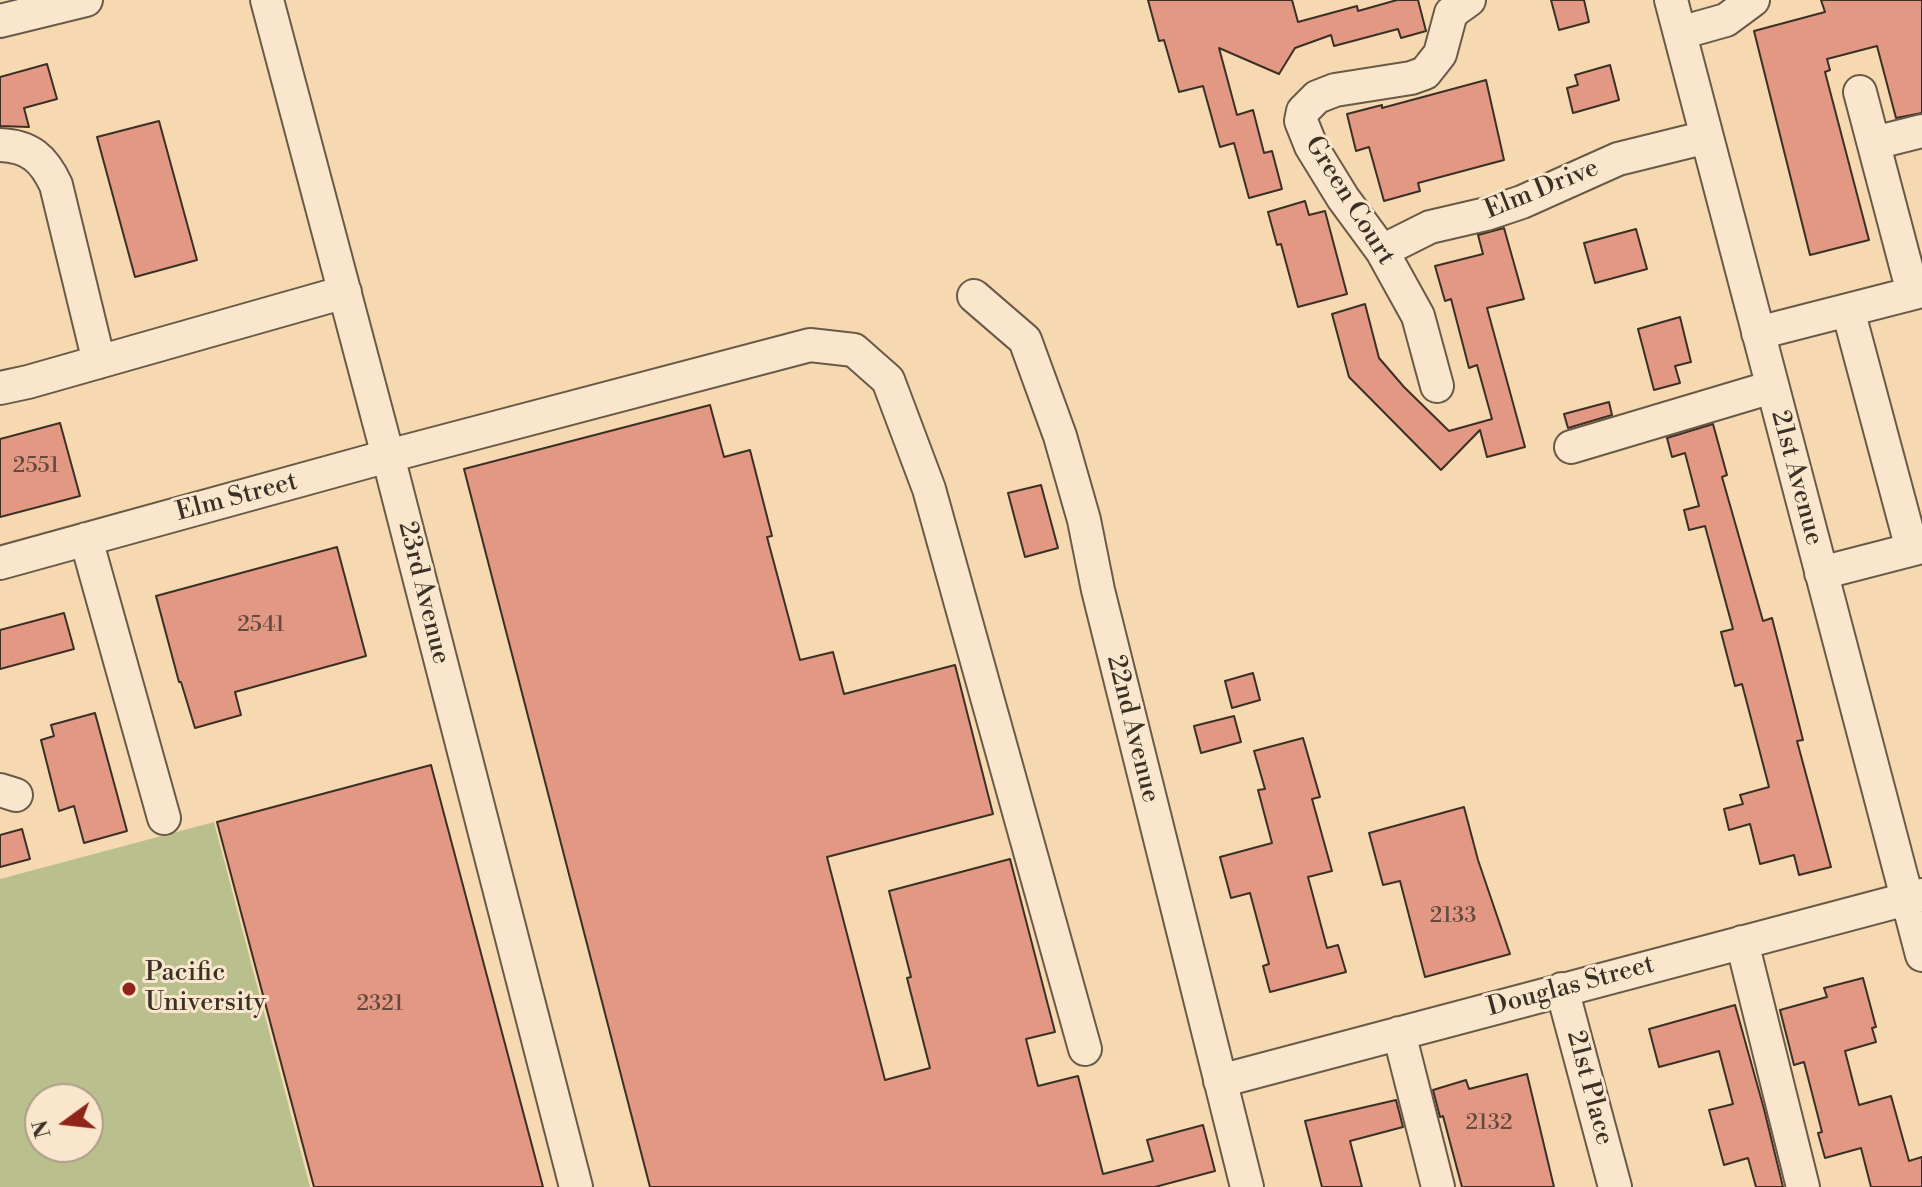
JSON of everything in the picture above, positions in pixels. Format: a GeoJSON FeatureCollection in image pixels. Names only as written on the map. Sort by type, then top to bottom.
{"type":"FeatureCollection","features":[{"type":"Feature","properties":{"kind":"street"},"geometry":{"type":"LineString","coordinates":[[0,21],[86,0]]}},
{"type":"Feature","properties":{"kind":"street","name":"23rd Avenue"},"geometry":{"type":"LineString","coordinates":[[267,0],[576,1187]]}},
{"type":"Feature","properties":{"kind":"street","name":"21st Avenue"},"geometry":{"type":"LineString","coordinates":[[1671,0],[1821,573],[1914,896],[1922,955]]}},
{"type":"Feature","properties":{"kind":"street"},"geometry":{"type":"LineString","coordinates":[[1680,33],[1726,20],[1753,0]]}},
{"type":"Feature","properties":{"kind":"street","name":"Green Court"},"geometry":{"type":"LineString","coordinates":[[1437,386],[1418,316],[1382,251],[1343,198],[1311,146],[1301,121],[1303,111],[1317,97],[1335,90],[1425,73],[1440,54],[1460,6]]}},
{"type":"Feature","properties":{"kind":"street"},"geometry":{"type":"LineString","coordinates":[[1758,333],[1918,292],[1860,92]]}},
{"type":"Feature","properties":{"kind":"street"},"geometry":{"type":"LineString","coordinates":[[1874,143],[1922,131]]}},
{"type":"Feature","properties":{"kind":"street","name":"Elm Drive"},"geometry":{"type":"LineString","coordinates":[[1382,251],[1430,227],[1522,202],[1618,159],[1707,137]]}},
{"type":"Feature","properties":{"kind":"street"},"geometry":{"type":"LineString","coordinates":[[0,145],[25,150],[46,163],[56,185],[99,362]]}},
{"type":"Feature","properties":{"kind":"street"},"geometry":{"type":"LineString","coordinates":[[0,388],[345,292]]}},
{"type":"Feature","properties":{"kind":"street","name":"22nd Avenue"},"geometry":{"type":"LineString","coordinates":[[974,296],[1025,340],[1060,436],[1084,520],[1103,612],[1247,1187]]}},
{"type":"Feature","properties":{"kind":"street"},"geometry":{"type":"LineString","coordinates":[[1821,573],[1917,548],[1848,310]]}},
{"type":"Feature","properties":{"kind":"street","name":"Elm Street"},"geometry":{"type":"LineString","coordinates":[[0,563],[388,456],[810,345],[854,350],[888,380],[929,489],[1085,1049]]}},
{"type":"Feature","properties":{"kind":"street"},"geometry":{"type":"LineString","coordinates":[[1571,447],[1772,387]]}},
{"type":"Feature","properties":{"kind":"street"},"geometry":{"type":"LineString","coordinates":[[86,539],[164,818]]}},
{"type":"Feature","properties":{"kind":"street","name":"Douglas Street"},"geometry":{"type":"LineString","coordinates":[[1220,1081],[1914,896]]}},
{"type":"Feature","properties":{"kind":"street"},"geometry":{"type":"LineString","coordinates":[[1742,942],[1803,1187]]}},
{"type":"Feature","properties":{"kind":"street","name":"21st Place"},"geometry":{"type":"LineString","coordinates":[[1562,989],[1615,1187]]}},
{"type":"Feature","properties":{"kind":"street"},"geometry":{"type":"LineString","coordinates":[[1399,1033],[1438,1187]]}},
{"type":"Feature","properties":{"kind":"green space","name":"Pacific University"},"geometry":{"type":"Polygon","coordinates":[[[214,822],[310,1187],[0,1187],[0,879],[214,822]]]}},
{"type":"Feature","properties":{"kind":"building"},"geometry":{"type":"Polygon","coordinates":[[[1148,0],[1292,0],[1298,22],[1357,6],[1358,11],[1397,0],[1418,0],[1426,31],[1401,38],[1398,29],[1334,46],[1331,35],[1295,48],[1279,74],[1219,48],[1237,115],[1253,110],[1264,153],[1272,151],[1282,189],[1249,198],[1234,143],[1220,147],[1203,86],[1179,92],[1164,40],[1159,41],[1148,0]]]}},
{"type":"Feature","properties":{"kind":"building"},"geometry":{"type":"Polygon","coordinates":[[[1551,0],[1584,0],[1589,22],[1559,30],[1551,0]]]}},
{"type":"Feature","properties":{"kind":"building"},"geometry":{"type":"Polygon","coordinates":[[[1821,0],[1922,0],[1922,113],[1896,118],[1877,46],[1827,59],[1830,70],[1825,72],[1869,240],[1810,255],[1754,31],[1825,12],[1821,0]]]}},
{"type":"Feature","properties":{"kind":"building"},"geometry":{"type":"Polygon","coordinates":[[[47,64],[57,99],[24,108],[29,127],[0,126],[0,77],[47,64]]]}},
{"type":"Feature","properties":{"kind":"building"},"geometry":{"type":"Polygon","coordinates":[[[1610,65],[1619,100],[1573,113],[1567,88],[1578,85],[1575,75],[1610,65]]]}},
{"type":"Feature","properties":{"kind":"building"},"geometry":{"type":"Polygon","coordinates":[[[1486,80],[1504,160],[1418,183],[1420,191],[1384,201],[1369,147],[1356,151],[1347,114],[1382,105],[1382,108],[1486,80]]]}},
{"type":"Feature","properties":{"kind":"building"},"geometry":{"type":"Polygon","coordinates":[[[159,121],[197,260],[135,277],[97,137],[159,121]]]}},
{"type":"Feature","properties":{"kind":"building"},"geometry":{"type":"Polygon","coordinates":[[[1305,201],[1309,215],[1325,211],[1347,294],[1298,307],[1281,244],[1277,245],[1268,212],[1305,201]]]}},
{"type":"Feature","properties":{"kind":"building"},"geometry":{"type":"Polygon","coordinates":[[[1504,228],[1524,299],[1487,308],[1525,447],[1487,457],[1480,430],[1441,470],[1349,377],[1332,314],[1365,304],[1379,358],[1449,431],[1492,419],[1477,365],[1469,368],[1451,299],[1445,301],[1435,266],[1483,254],[1478,235],[1504,228]]]}},
{"type":"Feature","properties":{"kind":"building"},"geometry":{"type":"Polygon","coordinates":[[[1636,229],[1647,269],[1595,283],[1584,243],[1636,229]]]}},
{"type":"Feature","properties":{"kind":"building"},"geometry":{"type":"Polygon","coordinates":[[[1680,317],[1691,362],[1675,366],[1680,383],[1654,390],[1638,329],[1680,317]]]}},
{"type":"Feature","properties":{"kind":"building"},"geometry":{"type":"Polygon","coordinates":[[[1609,402],[1612,415],[1568,428],[1564,414],[1609,402]]]}},
{"type":"Feature","properties":{"kind":"building"},"geometry":{"type":"Polygon","coordinates":[[[710,405],[724,457],[750,450],[772,536],[767,537],[800,660],[833,652],[844,694],[955,665],[993,814],[827,857],[885,1080],[930,1068],[889,891],[1010,859],[1055,1032],[1026,1039],[1038,1086],[1078,1076],[1103,1174],[1153,1161],[1147,1140],[1203,1125],[1215,1171],[1155,1187],[650,1187],[464,469],[710,405]]]}},
{"type":"Feature","properties":{"kind":"building"},"geometry":{"type":"Polygon","coordinates":[[[60,423],[80,496],[0,517],[0,439],[60,423]]]}},
{"type":"Feature","properties":{"kind":"building"},"geometry":{"type":"Polygon","coordinates":[[[1713,424],[1727,475],[1722,477],[1763,621],[1772,618],[1803,740],[1797,741],[1831,867],[1799,875],[1794,855],[1760,864],[1750,824],[1729,830],[1724,809],[1743,804],[1740,795],[1769,787],[1742,684],[1735,686],[1721,632],[1733,629],[1705,526],[1689,530],[1684,510],[1699,506],[1685,453],[1672,457],[1667,438],[1713,424]]]}},
{"type":"Feature","properties":{"kind":"building"},"geometry":{"type":"Polygon","coordinates":[[[1041,485],[1058,548],[1025,557],[1008,493],[1041,485]]]}},
{"type":"Feature","properties":{"kind":"building"},"geometry":{"type":"Polygon","coordinates":[[[337,547],[366,656],[235,692],[241,715],[195,728],[156,596],[337,547]]]}},
{"type":"Feature","properties":{"kind":"building"},"geometry":{"type":"Polygon","coordinates":[[[64,613],[74,649],[0,669],[0,630],[64,613]]]}},
{"type":"Feature","properties":{"kind":"building"},"geometry":{"type":"Polygon","coordinates":[[[1253,673],[1260,700],[1232,708],[1225,681],[1253,673]]]}},
{"type":"Feature","properties":{"kind":"building"},"geometry":{"type":"Polygon","coordinates":[[[95,713],[127,831],[84,843],[74,806],[59,811],[41,740],[54,736],[51,725],[95,713]]]}},
{"type":"Feature","properties":{"kind":"building"},"geometry":{"type":"Polygon","coordinates":[[[1234,716],[1241,742],[1201,753],[1194,726],[1234,716]]]}},
{"type":"Feature","properties":{"kind":"building"},"geometry":{"type":"Polygon","coordinates":[[[1303,738],[1320,797],[1312,799],[1332,871],[1308,877],[1327,948],[1338,945],[1346,972],[1270,992],[1263,966],[1269,964],[1250,893],[1231,898],[1220,857],[1272,843],[1258,790],[1265,789],[1254,751],[1303,738]]]}},
{"type":"Feature","properties":{"kind":"building"},"geometry":{"type":"Polygon","coordinates":[[[431,765],[543,1187],[314,1187],[217,822],[431,765]]]}},
{"type":"Feature","properties":{"kind":"building"},"geometry":{"type":"Polygon","coordinates":[[[1464,807],[1478,860],[1510,954],[1425,977],[1400,881],[1383,885],[1369,833],[1464,807]]]}},
{"type":"Feature","properties":{"kind":"building"},"geometry":{"type":"Polygon","coordinates":[[[22,829],[30,859],[0,867],[0,835],[22,829]]]}},
{"type":"Feature","properties":{"kind":"building"},"geometry":{"type":"Polygon","coordinates":[[[1863,978],[1876,1027],[1872,1028],[1876,1042],[1845,1051],[1859,1105],[1891,1096],[1909,1161],[1922,1157],[1922,1187],[1871,1187],[1861,1148],[1825,1158],[1818,1133],[1822,1132],[1804,1062],[1794,1065],[1780,1010],[1827,997],[1824,988],[1863,978]]]}},
{"type":"Feature","properties":{"kind":"building"},"geometry":{"type":"Polygon","coordinates":[[[1735,1005],[1783,1187],[1756,1187],[1748,1158],[1724,1165],[1709,1110],[1733,1104],[1719,1051],[1659,1067],[1649,1029],[1735,1005]]]}},
{"type":"Feature","properties":{"kind":"building"},"geometry":{"type":"Polygon","coordinates":[[[1527,1074],[1554,1187],[1462,1187],[1433,1090],[1466,1080],[1469,1089],[1527,1074]]]}},
{"type":"Feature","properties":{"kind":"building"},"geometry":{"type":"Polygon","coordinates":[[[1396,1100],[1403,1127],[1350,1141],[1362,1187],[1322,1187],[1305,1121],[1396,1100]]]}},
{"type":"Feature","properties":{"kind":"place","name":"Pacific University"},"geometry":{"type":"Point","coordinates":[129,989]}}]}
